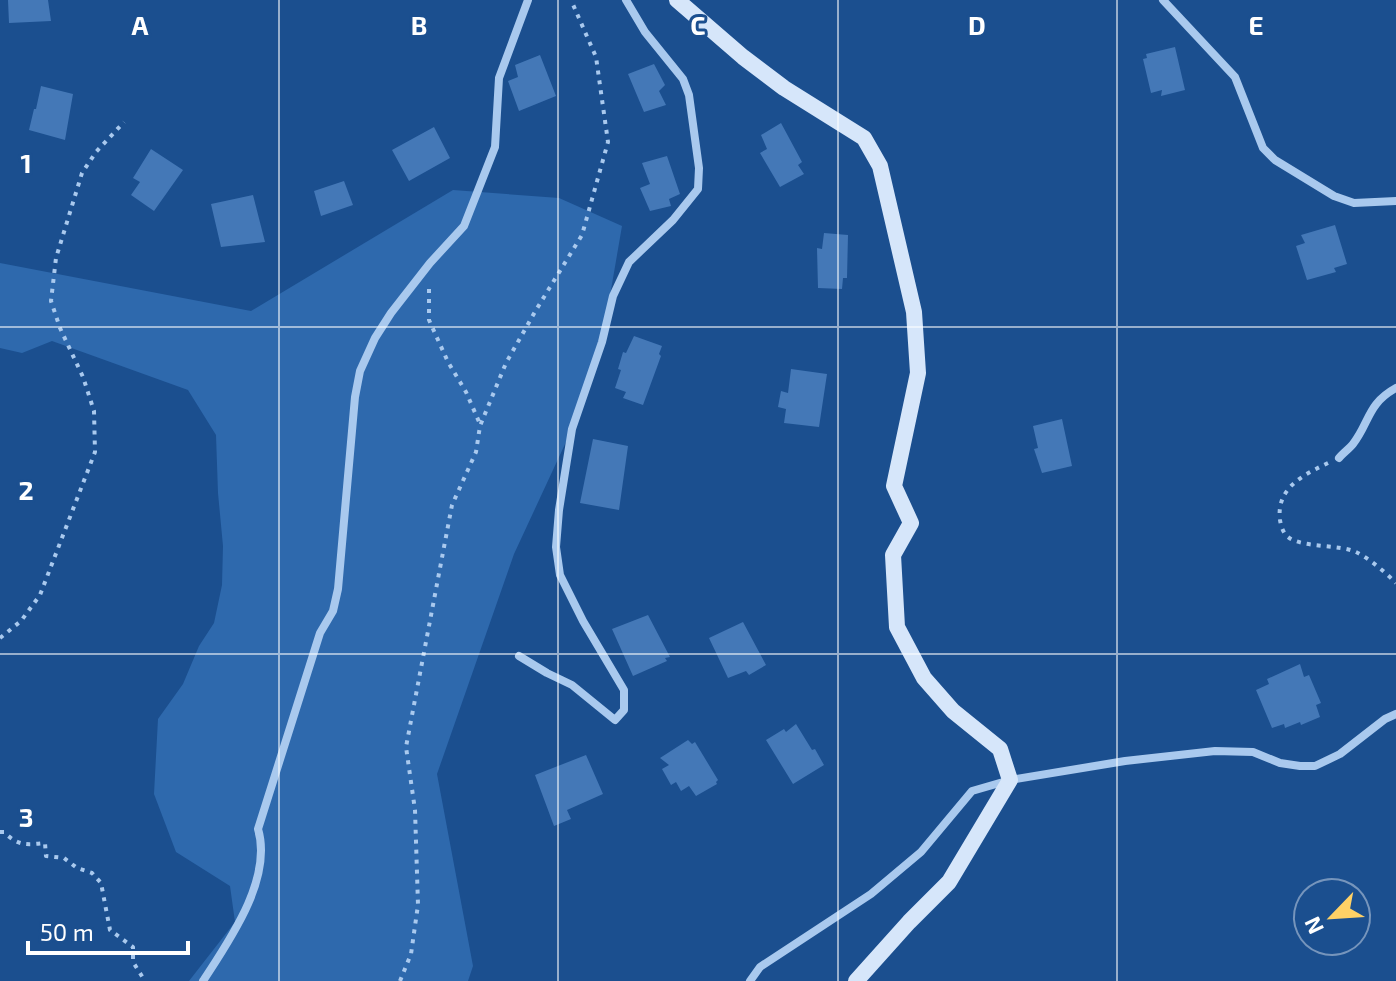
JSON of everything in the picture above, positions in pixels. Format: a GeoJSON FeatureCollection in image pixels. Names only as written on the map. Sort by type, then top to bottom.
{"type":"FeatureCollection","features":[{"type":"Feature","properties":{"kind":"street"},"geometry":{"type":"LineString","coordinates":[[203,981],[222,953],[255,888],[263,844],[258,829],[320,633],[333,611],[341,571],[355,397],[360,371],[391,313],[464,226],[495,147],[499,78],[528,0]]}},
{"type":"Feature","properties":{"kind":"street"},"geometry":{"type":"LineString","coordinates":[[519,656],[572,685],[615,720],[624,710],[624,690],[560,575],[556,547],[559,510],[572,429],[602,342],[613,296],[629,262],[673,220],[698,189],[699,168],[689,95],[683,79],[645,32],[626,0]]}},
{"type":"Feature","properties":{"kind":"street"},"geometry":{"type":"LineString","coordinates":[[677,0],[784,88],[864,138],[880,166],[914,312],[918,373],[894,486],[911,523],[893,555],[897,627],[924,678],[953,711],[1000,749],[1010,780],[949,882],[856,981]]}},
{"type":"Feature","properties":{"kind":"street"},"geometry":{"type":"LineString","coordinates":[[1163,0],[1235,77],[1263,148],[1275,160],[1334,196],[1354,203],[1396,201]]}},
{"type":"Feature","properties":{"kind":"street"},"geometry":{"type":"LineString","coordinates":[[1339,458],[1354,443],[1374,405],[1396,388]]}},
{"type":"Feature","properties":{"kind":"street"},"geometry":{"type":"LineString","coordinates":[[750,981],[760,967],[871,894],[921,852],[972,791],[1010,780],[1125,761],[1215,751],[1253,752],[1280,763],[1315,766],[1340,754],[1396,714]]}},
{"type":"Feature","properties":{"kind":"path"},"geometry":{"type":"LineString","coordinates":[[400,981],[411,954],[418,905],[415,810],[406,747],[452,505],[476,452],[480,426],[506,363],[582,235],[608,142],[596,57],[571,0]]}},
{"type":"Feature","properties":{"kind":"path"},"geometry":{"type":"LineString","coordinates":[[0,638],[21,621],[40,595],[95,452],[94,411],[51,301],[56,258],[82,173],[96,152],[124,122]]}},
{"type":"Feature","properties":{"kind":"path"},"geometry":{"type":"LineString","coordinates":[[430,263],[429,320],[480,426]]}},
{"type":"Feature","properties":{"kind":"path"},"geometry":{"type":"LineString","coordinates":[[1339,458],[1309,472],[1284,492],[1279,512],[1281,527],[1289,538],[1355,552],[1396,583]]}},
{"type":"Feature","properties":{"kind":"path"},"geometry":{"type":"LineString","coordinates":[[0,832],[14,842],[29,845],[45,843],[46,856],[64,858],[77,868],[92,873],[101,883],[110,930],[133,947],[133,962],[145,981]]}},
{"type":"Feature","properties":{"kind":"shaded area"},"geometry":{"type":"Polygon","coordinates":[[[453,190],[559,198],[622,226],[602,342],[572,429],[514,554],[437,774],[473,966],[468,981],[189,981],[235,922],[230,886],[176,852],[154,794],[158,719],[183,684],[199,646],[214,623],[222,585],[223,546],[216,435],[188,390],[52,341],[22,353],[0,348],[0,263],[251,311],[453,190]]]}},
{"type":"Feature","properties":{"kind":"building"},"geometry":{"type":"Polygon","coordinates":[[[8,0],[48,0],[51,21],[9,23],[8,0]]]}},
{"type":"Feature","properties":{"kind":"building"},"geometry":{"type":"Polygon","coordinates":[[[1175,47],[1185,90],[1161,96],[1162,90],[1151,93],[1143,59],[1147,58],[1146,54],[1175,47]]]}},
{"type":"Feature","properties":{"kind":"building"},"geometry":{"type":"Polygon","coordinates":[[[540,55],[556,96],[519,111],[508,81],[518,77],[515,65],[540,55]]]}},
{"type":"Feature","properties":{"kind":"building"},"geometry":{"type":"Polygon","coordinates":[[[654,64],[665,85],[659,91],[666,105],[644,112],[628,74],[654,64]]]}},
{"type":"Feature","properties":{"kind":"building"},"geometry":{"type":"Polygon","coordinates":[[[41,86],[73,94],[65,140],[29,130],[41,86]]]}},
{"type":"Feature","properties":{"kind":"building"},"geometry":{"type":"Polygon","coordinates":[[[781,123],[802,162],[798,165],[804,174],[780,187],[760,153],[767,149],[761,135],[781,123]]]}},
{"type":"Feature","properties":{"kind":"building"},"geometry":{"type":"Polygon","coordinates":[[[434,127],[450,158],[409,181],[392,150],[434,127]]]}},
{"type":"Feature","properties":{"kind":"building"},"geometry":{"type":"Polygon","coordinates":[[[151,149],[183,170],[154,211],[131,195],[140,182],[133,178],[151,149]]]}},
{"type":"Feature","properties":{"kind":"building"},"geometry":{"type":"Polygon","coordinates":[[[667,156],[680,194],[669,199],[671,206],[650,211],[640,188],[650,184],[642,163],[667,156]]]}},
{"type":"Feature","properties":{"kind":"building"},"geometry":{"type":"Polygon","coordinates":[[[344,181],[353,205],[321,216],[314,191],[344,181]]]}},
{"type":"Feature","properties":{"kind":"building"},"geometry":{"type":"Polygon","coordinates":[[[253,195],[265,242],[221,247],[211,204],[253,195]]]}},
{"type":"Feature","properties":{"kind":"building"},"geometry":{"type":"Polygon","coordinates":[[[1335,225],[1347,264],[1334,268],[1336,272],[1307,280],[1296,246],[1305,243],[1301,235],[1335,225]]]}},
{"type":"Feature","properties":{"kind":"building"},"geometry":{"type":"Polygon","coordinates":[[[824,233],[848,235],[847,278],[843,278],[842,289],[818,288],[817,248],[822,249],[824,233]]]}},
{"type":"Feature","properties":{"kind":"building"},"geometry":{"type":"Polygon","coordinates":[[[634,336],[662,346],[643,405],[623,398],[626,392],[615,388],[623,352],[626,353],[634,336]]]}},
{"type":"Feature","properties":{"kind":"building"},"geometry":{"type":"Polygon","coordinates":[[[791,369],[827,374],[819,427],[784,423],[786,409],[778,407],[781,391],[788,393],[791,369]]]}},
{"type":"Feature","properties":{"kind":"building"},"geometry":{"type":"Polygon","coordinates":[[[1062,419],[1072,466],[1042,473],[1034,449],[1038,448],[1033,426],[1062,419]]]}},
{"type":"Feature","properties":{"kind":"building"},"geometry":{"type":"Polygon","coordinates":[[[593,439],[628,446],[619,510],[580,503],[593,439]]]}},
{"type":"Feature","properties":{"kind":"building"},"geometry":{"type":"Polygon","coordinates":[[[648,615],[670,657],[633,676],[612,629],[648,615]]]}},
{"type":"Feature","properties":{"kind":"building"},"geometry":{"type":"Polygon","coordinates":[[[743,622],[766,665],[749,675],[746,671],[728,678],[709,638],[743,622]]]}},
{"type":"Feature","properties":{"kind":"building"},"geometry":{"type":"Polygon","coordinates":[[[1300,664],[1304,677],[1309,675],[1321,703],[1316,705],[1320,717],[1301,725],[1300,722],[1285,728],[1284,724],[1272,728],[1256,690],[1269,684],[1267,679],[1300,664]]]}},
{"type":"Feature","properties":{"kind":"building"},"geometry":{"type":"Polygon","coordinates":[[[796,724],[824,765],[793,784],[766,740],[796,724]]]}},
{"type":"Feature","properties":{"kind":"building"},"geometry":{"type":"Polygon","coordinates":[[[688,740],[692,744],[695,742],[718,780],[717,784],[696,796],[689,786],[681,791],[676,782],[671,785],[662,769],[669,765],[660,758],[688,740]]]}},
{"type":"Feature","properties":{"kind":"building"},"geometry":{"type":"Polygon","coordinates":[[[586,755],[603,794],[567,810],[571,819],[554,826],[535,775],[586,755]]]}}]}
